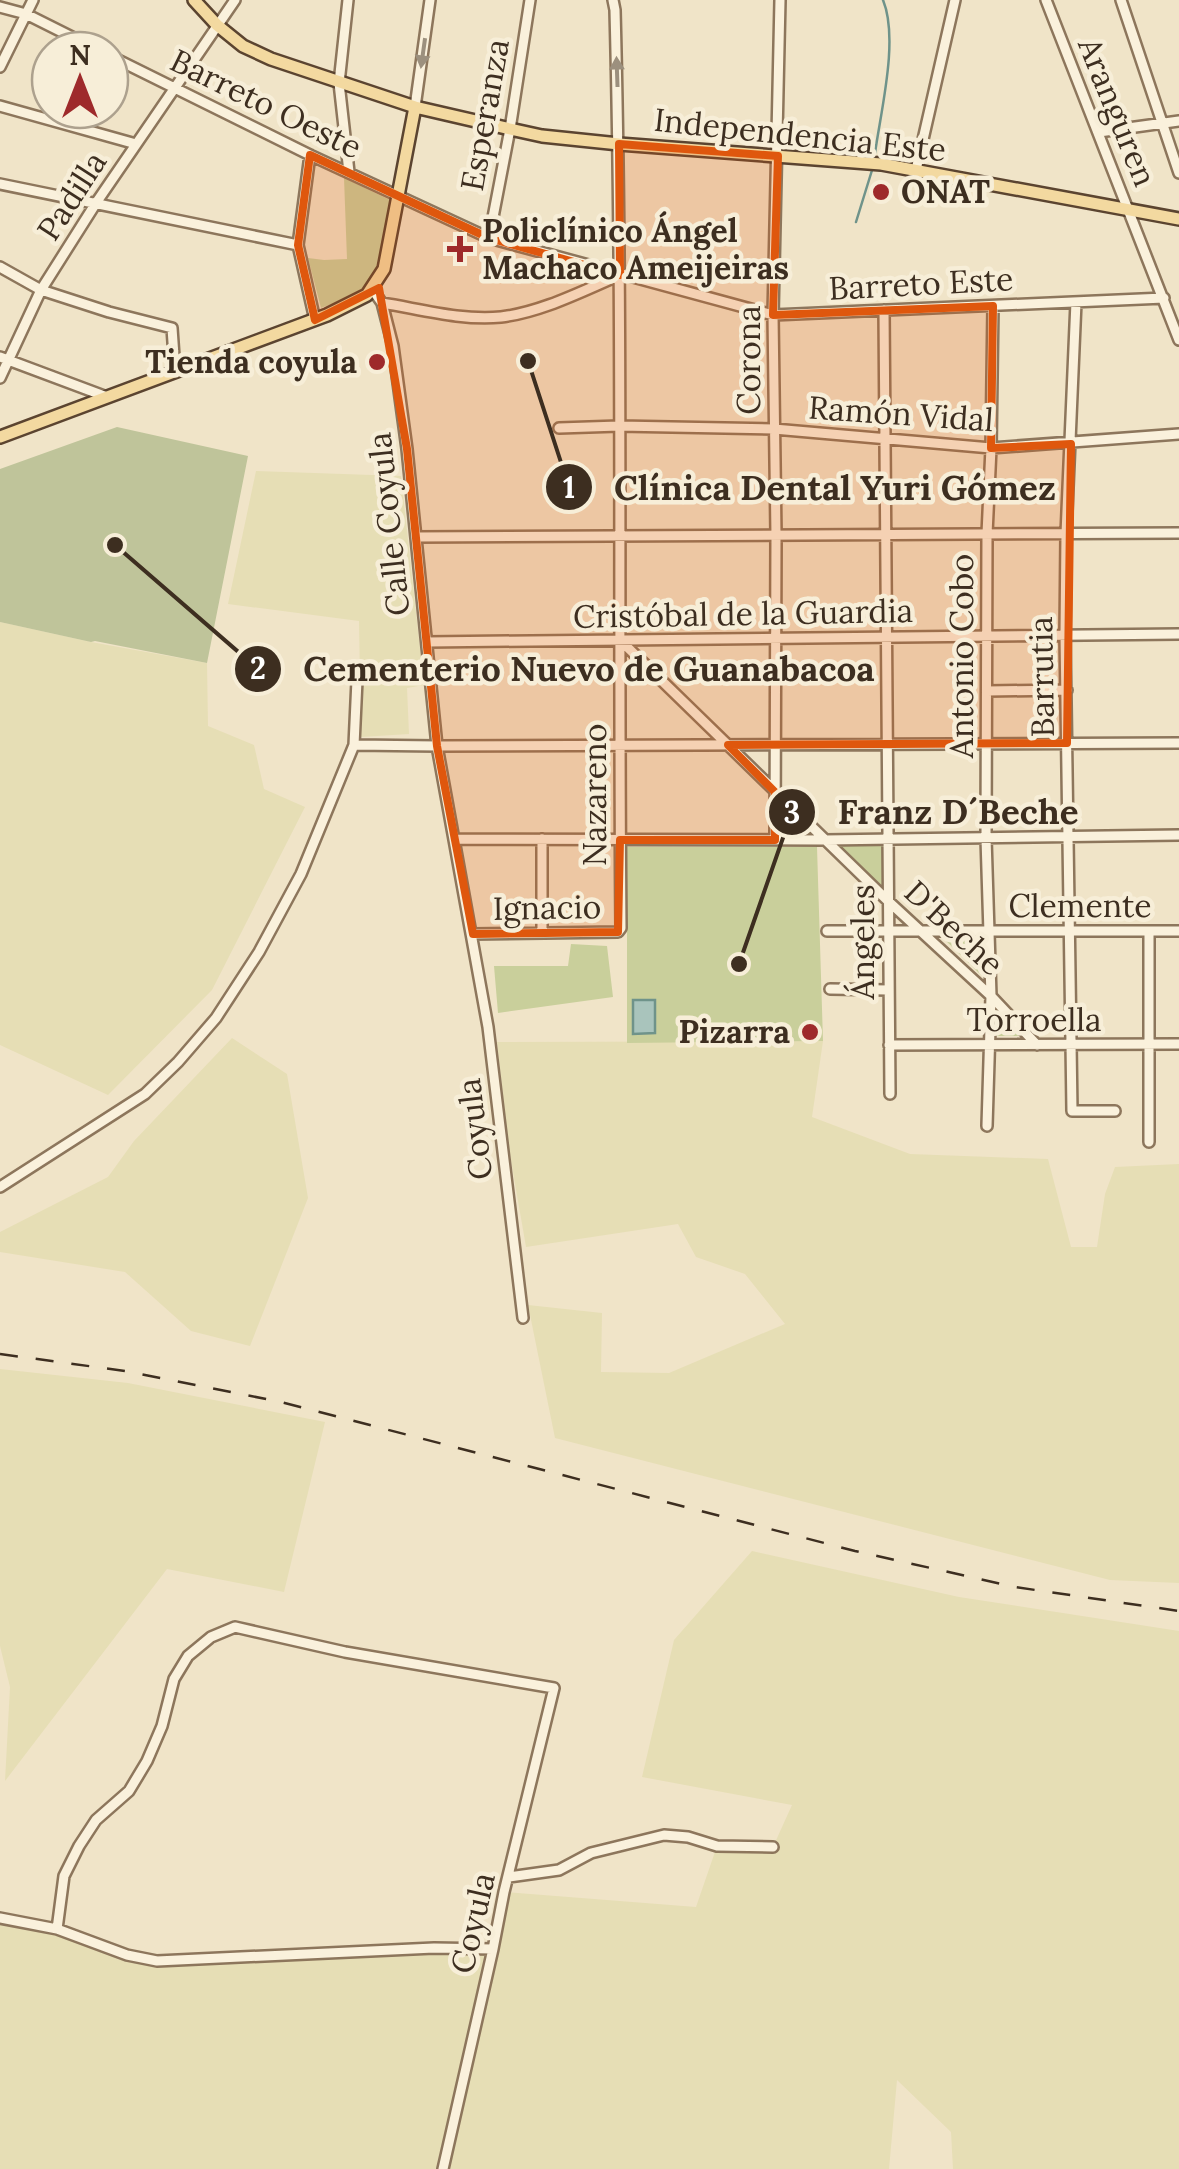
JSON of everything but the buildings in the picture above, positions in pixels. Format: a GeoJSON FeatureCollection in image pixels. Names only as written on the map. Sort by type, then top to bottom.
{"type":"FeatureCollection","features":[{"type":"Feature","properties":{"kind":"main road","name":"Independencia Este"},"geometry":{"type":"LineString","coordinates":[[194,0],[243,46],[270,60],[415,107],[510,129],[619,144],[881,164],[1179,219]]}},
{"type":"Feature","properties":{"kind":"main road"},"geometry":{"type":"LineString","coordinates":[[0,437],[316,320],[367,295],[384,269],[415,107]]}},
{"type":"Feature","properties":{"kind":"street"},"geometry":{"type":"LineString","coordinates":[[0,67],[33,0]]}},
{"type":"Feature","properties":{"kind":"street","name":"Padilla"},"geometry":{"type":"LineString","coordinates":[[0,378],[4,358],[40,290],[235,0]]}},
{"type":"Feature","properties":{"kind":"street"},"geometry":{"type":"LineString","coordinates":[[348,0],[339,82],[349,172]]}},
{"type":"Feature","properties":{"kind":"street"},"geometry":{"type":"LineString","coordinates":[[415,107],[430,0]]}},
{"type":"Feature","properties":{"kind":"street","name":"Esperanza"},"geometry":{"type":"LineString","coordinates":[[489,238],[530,0]]}},
{"type":"Feature","properties":{"kind":"street","name":"Nazareno"},"geometry":{"type":"LineString","coordinates":[[613,0],[620,275],[620,931]]}},
{"type":"Feature","properties":{"kind":"street","name":"Corona"},"geometry":{"type":"LineString","coordinates":[[776,840],[773,316],[780,0]]}},
{"type":"Feature","properties":{"kind":"street"},"geometry":{"type":"LineString","coordinates":[[916,170],[955,0]]}},
{"type":"Feature","properties":{"kind":"street","name":"Aranguren"},"geometry":{"type":"LineString","coordinates":[[1046,0],[1179,340]]}},
{"type":"Feature","properties":{"kind":"street"},"geometry":{"type":"LineString","coordinates":[[1122,0],[1179,173]]}},
{"type":"Feature","properties":{"kind":"street"},"geometry":{"type":"LineString","coordinates":[[0,6],[58,30]]}},
{"type":"Feature","properties":{"kind":"street","name":"Barreto Oeste"},"geometry":{"type":"LineString","coordinates":[[130,66],[400,198]]}},
{"type":"Feature","properties":{"kind":"street"},"geometry":{"type":"LineString","coordinates":[[0,106],[136,144]]}},
{"type":"Feature","properties":{"kind":"street"},"geometry":{"type":"LineString","coordinates":[[1099,132],[1179,121]]}},
{"type":"Feature","properties":{"kind":"street"},"geometry":{"type":"LineString","coordinates":[[310,155],[298,245],[316,320]]}},
{"type":"Feature","properties":{"kind":"street"},"geometry":{"type":"LineString","coordinates":[[0,184],[298,245]]}},
{"type":"Feature","properties":{"kind":"street","name":"Barreto Este"},"geometry":{"type":"LineString","coordinates":[[400,198],[489,238],[773,316],[1164,298]]}},
{"type":"Feature","properties":{"kind":"street"},"geometry":{"type":"LineString","coordinates":[[0,267],[40,290],[172,328],[175,372]]}},
{"type":"Feature","properties":{"kind":"street"},"geometry":{"type":"LineString","coordinates":[[382,303],[498,318],[531,312],[620,275]]}},
{"type":"Feature","properties":{"kind":"street","name":"Calle Coyula"},"geometry":{"type":"LineString","coordinates":[[372,290],[382,303],[392,346],[407,449],[437,746],[473,934]]}},
{"type":"Feature","properties":{"kind":"street","name":"Barrutia"},"geometry":{"type":"LineString","coordinates":[[1076,302],[1066,534],[1072,1111],[1114,1112]]}},
{"type":"Feature","properties":{"kind":"street","name":"Antonio Cobo"},"geometry":{"type":"LineString","coordinates":[[987,1126],[987,534],[993,306]]}},
{"type":"Feature","properties":{"kind":"street","name":"Ángeles"},"geometry":{"type":"LineString","coordinates":[[884,310],[890,1094]]}},
{"type":"Feature","properties":{"kind":"street"},"geometry":{"type":"LineString","coordinates":[[4,358],[107,397]]}},
{"type":"Feature","properties":{"kind":"street","name":"Ramón Vidal"},"geometry":{"type":"LineString","coordinates":[[559,428],[774,429],[991,448],[1179,434]]}},
{"type":"Feature","properties":{"kind":"street"},"geometry":{"type":"LineString","coordinates":[[416,537],[1179,533]]}},
{"type":"Feature","properties":{"kind":"street","name":"Cristóbal de la Guardia"},"geometry":{"type":"LineString","coordinates":[[427,642],[1179,634]]}},
{"type":"Feature","properties":{"kind":"street","name":"D'Beche"},"geometry":{"type":"LineString","coordinates":[[620,640],[1037,1045]]}},
{"type":"Feature","properties":{"kind":"street"},"geometry":{"type":"LineString","coordinates":[[0,1187],[144,1094],[216,1018],[259,952],[301,874],[354,744],[357,680]]}},
{"type":"Feature","properties":{"kind":"street"},"geometry":{"type":"LineString","coordinates":[[986,691],[1067,690]]}},
{"type":"Feature","properties":{"kind":"street"},"geometry":{"type":"LineString","coordinates":[[354,744],[1179,744]]}},
{"type":"Feature","properties":{"kind":"street"},"geometry":{"type":"LineString","coordinates":[[456,839],[1179,836]]}},
{"type":"Feature","properties":{"kind":"street"},"geometry":{"type":"LineString","coordinates":[[542,839],[542,934]]}},
{"type":"Feature","properties":{"kind":"street","name":"Ignacio"},"geometry":{"type":"LineString","coordinates":[[473,934],[620,931]]}},
{"type":"Feature","properties":{"kind":"street"},"geometry":{"type":"LineString","coordinates":[[1149,931],[1149,1142]]}},
{"type":"Feature","properties":{"kind":"street","name":"Clemente"},"geometry":{"type":"LineString","coordinates":[[827,932],[1179,931]]}},
{"type":"Feature","properties":{"kind":"street","name":"Coyula"},"geometry":{"type":"LineString","coordinates":[[473,934],[523,1318]]}},
{"type":"Feature","properties":{"kind":"street"},"geometry":{"type":"LineString","coordinates":[[830,989],[888,990]]}},
{"type":"Feature","properties":{"kind":"street","name":"Torroella"},"geometry":{"type":"LineString","coordinates":[[890,1044],[1179,1044]]}},
{"type":"Feature","properties":{"kind":"street","name":"Coyula"},"geometry":{"type":"LineString","coordinates":[[57,1929],[64,1876],[79,1846],[96,1820],[129,1791],[162,1726],[174,1679],[188,1656],[211,1637],[235,1627],[345,1652],[554,1688],[443,2169]]}},
{"type":"Feature","properties":{"kind":"street"},"geometry":{"type":"LineString","coordinates":[[509,1878],[559,1870],[590,1852],[664,1835],[717,1846],[773,1847]]}},
{"type":"Feature","properties":{"kind":"street"},"geometry":{"type":"LineString","coordinates":[[0,1918],[57,1929],[127,1955],[157,1960],[493,1949]]}},
{"type":"Feature","properties":{"kind":"highlighted area"},"geometry":{"type":"Polygon","coordinates":[[[619,144],[778,156],[773,315],[993,306],[991,448],[1071,444],[1067,743],[728,745],[775,792],[775,840],[620,840],[618,932],[473,934],[437,746],[407,449],[379,288],[315,320],[298,245],[310,155],[489,238],[620,275],[619,144]]]}},
{"type":"Feature","properties":{"kind":"shaded area"},"geometry":{"type":"Polygon","coordinates":[[[256,471],[401,476],[424,685],[407,688],[409,734],[361,737],[359,621],[228,604],[256,471]]]}},
{"type":"Feature","properties":{"kind":"shaded area"},"geometry":{"type":"Polygon","coordinates":[[[0,622],[207,663],[208,726],[254,745],[264,789],[305,807],[212,990],[108,1095],[0,1045],[0,622]]]}},
{"type":"Feature","properties":{"kind":"shaded area"},"geometry":{"type":"Polygon","coordinates":[[[232,1038],[287,1074],[308,1198],[250,1346],[191,1331],[125,1272],[0,1252],[0,1232],[108,1177],[134,1141],[232,1038]]]}},
{"type":"Feature","properties":{"kind":"shaded area"},"geometry":{"type":"Polygon","coordinates":[[[823,1041],[812,1117],[910,1154],[1048,1159],[1071,1247],[1097,1247],[1105,1194],[1115,1167],[1179,1164],[1179,1583],[1110,1580],[555,1438],[528,1305],[602,1313],[601,1372],[669,1373],[785,1324],[745,1274],[696,1257],[678,1224],[526,1247],[509,1149],[497,1042],[823,1041]]]}},
{"type":"Feature","properties":{"kind":"shaded area"},"geometry":{"type":"Polygon","coordinates":[[[0,1369],[128,1383],[325,1422],[284,1592],[167,1569],[5,1781],[10,1687],[0,1646],[0,1369]]]}},
{"type":"Feature","properties":{"kind":"shaded area"},"geometry":{"type":"Polygon","coordinates":[[[752,1551],[959,1597],[1179,1631],[1179,2169],[953,2169],[951,2132],[897,2080],[889,2169],[0,2169],[0,1918],[157,1961],[493,1949],[504,1892],[696,1907],[717,1846],[773,1847],[792,1805],[642,1777],[674,1640],[752,1551]]]}},
{"type":"Feature","properties":{"kind":"green space"},"geometry":{"type":"Polygon","coordinates":[[[344,178],[390,200],[385,240],[378,266],[363,288],[321,308],[308,258],[347,259],[344,178]]]}},
{"type":"Feature","properties":{"kind":"green space"},"geometry":{"type":"Polygon","coordinates":[[[117,427],[248,456],[207,663],[0,622],[0,469],[117,427]]]}},
{"type":"Feature","properties":{"kind":"green space"},"geometry":{"type":"Polygon","coordinates":[[[832,842],[885,842],[885,889],[832,842]]]}},
{"type":"Feature","properties":{"kind":"green space"},"geometry":{"type":"Polygon","coordinates":[[[627,847],[817,847],[823,1041],[627,1043],[627,847]]]}},
{"type":"Feature","properties":{"kind":"green space"},"geometry":{"type":"Polygon","coordinates":[[[981,935],[982,976],[941,936],[981,935]]]}},
{"type":"Feature","properties":{"kind":"green space"},"geometry":{"type":"Polygon","coordinates":[[[571,944],[607,946],[613,997],[498,1013],[494,966],[568,966],[571,944]]]}},
{"type":"Feature","properties":{"kind":"green space"},"geometry":{"type":"Polygon","coordinates":[[[993,1003],[1027,1036],[994,1036],[993,1003]]]}},
{"type":"Feature","properties":{"kind":"water"},"geometry":{"type":"Polygon","coordinates":[[[633,1000],[655,1000],[655,1033],[633,1034],[633,1000]]]}},
{"type":"Feature","properties":{"kind":"waterway"},"geometry":{"type":"LineString","coordinates":[[875,153],[889,54],[883,0]]}},
{"type":"Feature","properties":{"kind":"waterway"},"geometry":{"type":"LineString","coordinates":[[856,222],[873,167]]}},
{"type":"Feature","properties":{"kind":"railway"},"geometry":{"type":"LineString","coordinates":[[0,1354],[125,1371],[281,1402],[855,1551],[1015,1587],[1179,1611]]}},
{"type":"Feature","properties":{"kind":"place","name":"ONAT"},"geometry":{"type":"Point","coordinates":[881,192]}},
{"type":"Feature","properties":{"kind":"place","name":"Policlínico Ángel Machaco Ameijeiras"},"geometry":{"type":"Point","coordinates":[460,249]}},
{"type":"Feature","properties":{"kind":"place","name":"Clínica Dental Yuri Gómez"},"geometry":{"type":"Point","coordinates":[528,361]}},
{"type":"Feature","properties":{"kind":"place","name":"Tienda coyula"},"geometry":{"type":"Point","coordinates":[377,362]}},
{"type":"Feature","properties":{"kind":"place","name":"Cementerio Nuevo de Guanabacoa"},"geometry":{"type":"Point","coordinates":[115,545]}},
{"type":"Feature","properties":{"kind":"place","name":"Franz D´Beche"},"geometry":{"type":"Point","coordinates":[739,964]}},
{"type":"Feature","properties":{"kind":"place","name":"Pizarra"},"geometry":{"type":"Point","coordinates":[810,1032]}}]}
